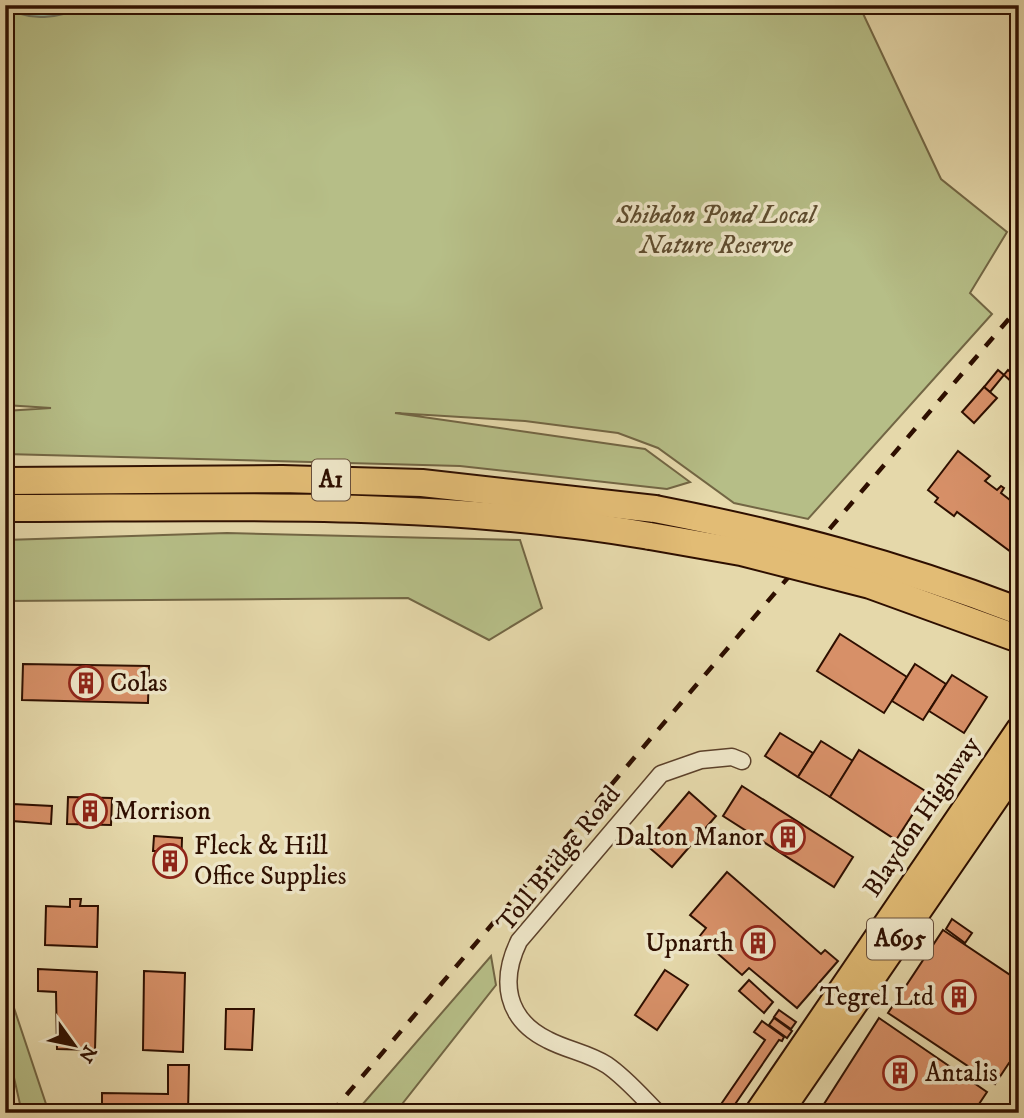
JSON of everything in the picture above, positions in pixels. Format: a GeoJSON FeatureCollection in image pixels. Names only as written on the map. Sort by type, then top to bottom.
{"type":"FeatureCollection","features":[{"type":"Feature","properties":{"kind":"highway","name":"A1"},"geometry":{"type":"LineString","coordinates":[[5,481],[282,479],[422,483],[655,509],[760,530],[852,553],[1019,611]]}},
{"type":"Feature","properties":{"kind":"highway","name":"A1"},"geometry":{"type":"LineString","coordinates":[[5,508],[169,506],[430,512],[562,522],[741,552],[870,585],[1019,639]]}},
{"type":"Feature","properties":{"kind":"highway"},"geometry":{"type":"LineString","coordinates":[[5,516],[53,508]]}},
{"type":"Feature","properties":{"kind":"main road"},"geometry":{"type":"LineString","coordinates":[[991,768],[1019,719]]}},
{"type":"Feature","properties":{"kind":"main road","name":"Blaydon Highway"},"geometry":{"type":"LineString","coordinates":[[757,1113],[1019,729]]}},
{"type":"Feature","properties":{"kind":"main road","name":"Blaydon Highway"},"geometry":{"type":"LineString","coordinates":[[780,1113],[1019,765]]}},
{"type":"Feature","properties":{"kind":"street","name":"Toll Bridge Road"},"geometry":{"type":"LineString","coordinates":[[658,1113],[607,1066],[586,1053],[547,1040],[527,1026],[514,1009],[508,990],[510,960],[519,941],[661,774],[701,760],[732,757],[742,761]]}},
{"type":"Feature","properties":{"kind":"green space","name":"Shibdon Pond Local Nature Reserve"},"geometry":{"type":"Polygon","coordinates":[[[5,5],[859,5],[941,179],[1007,232],[970,293],[992,314],[808,519],[734,503],[658,448],[618,433],[525,421],[395,413],[645,449],[690,482],[667,489],[460,466],[5,454],[5,411],[51,408],[5,405],[5,5]]]}},
{"type":"Feature","properties":{"kind":"green space"},"geometry":{"type":"Polygon","coordinates":[[[227,533],[520,540],[542,608],[489,640],[408,598],[5,601],[5,540],[227,533]]]}},
{"type":"Feature","properties":{"kind":"green space"},"geometry":{"type":"Polygon","coordinates":[[[491,956],[496,985],[395,1113],[355,1113],[491,956]]]}},
{"type":"Feature","properties":{"kind":"green space"},"geometry":{"type":"Polygon","coordinates":[[[5,981],[49,1113],[22,1113],[5,1038],[5,981]]]}},
{"type":"Feature","properties":{"kind":"shaded area"},"geometry":{"type":"Polygon","coordinates":[[[5,5],[86,5],[55,16],[34,17],[14,11],[5,5]]]}},
{"type":"Feature","properties":{"kind":"building"},"geometry":{"type":"Polygon","coordinates":[[[998,370],[1004,375],[990,392],[984,387],[998,370]]]}},
{"type":"Feature","properties":{"kind":"building"},"geometry":{"type":"Polygon","coordinates":[[[1008,370],[1018,379],[1014,384],[1004,375],[1008,370]]]}},
{"type":"Feature","properties":{"kind":"building"},"geometry":{"type":"Polygon","coordinates":[[[984,387],[997,398],[974,423],[962,412],[984,387]]]}},
{"type":"Feature","properties":{"kind":"building"},"geometry":{"type":"Polygon","coordinates":[[[958,451],[990,476],[985,481],[997,490],[1001,486],[1004,488],[1001,493],[1019,507],[1019,558],[957,512],[954,516],[935,502],[938,498],[928,490],[958,451]]]}},
{"type":"Feature","properties":{"kind":"building"},"geometry":{"type":"Polygon","coordinates":[[[840,634],[907,677],[884,713],[817,671],[840,634]]]}},
{"type":"Feature","properties":{"kind":"building","name":"Colas"},"geometry":{"type":"Polygon","coordinates":[[[23,664],[149,666],[148,703],[22,700],[23,664]]]}},
{"type":"Feature","properties":{"kind":"building"},"geometry":{"type":"Polygon","coordinates":[[[915,664],[946,684],[923,720],[892,701],[915,664]]]}},
{"type":"Feature","properties":{"kind":"building"},"geometry":{"type":"Polygon","coordinates":[[[952,675],[987,697],[964,733],[929,711],[952,675]]]}},
{"type":"Feature","properties":{"kind":"building"},"geometry":{"type":"Polygon","coordinates":[[[780,733],[813,753],[798,777],[765,756],[780,733]]]}},
{"type":"Feature","properties":{"kind":"building"},"geometry":{"type":"Polygon","coordinates":[[[821,741],[853,761],[830,797],[798,777],[821,741]]]}},
{"type":"Feature","properties":{"kind":"building"},"geometry":{"type":"Polygon","coordinates":[[[859,750],[927,792],[896,840],[830,797],[859,750]]]}},
{"type":"Feature","properties":{"kind":"building","name":"Dalton Manor"},"geometry":{"type":"Polygon","coordinates":[[[742,786],[853,857],[834,887],[723,816],[742,786]]]}},
{"type":"Feature","properties":{"kind":"building"},"geometry":{"type":"Polygon","coordinates":[[[689,792],[716,816],[672,867],[645,844],[689,792]]]}},
{"type":"Feature","properties":{"kind":"building","name":"Morrison"},"geometry":{"type":"Polygon","coordinates":[[[68,797],[112,798],[111,825],[67,824],[68,797]]]}},
{"type":"Feature","properties":{"kind":"building"},"geometry":{"type":"Polygon","coordinates":[[[13,804],[52,806],[51,824],[12,821],[13,804]]]}},
{"type":"Feature","properties":{"kind":"building","name":"Fleck & Hill Office Supplies"},"geometry":{"type":"Polygon","coordinates":[[[154,836],[182,838],[181,871],[157,870],[158,851],[153,851],[154,836]]]}},
{"type":"Feature","properties":{"kind":"building","name":"Upnarth"},"geometry":{"type":"Polygon","coordinates":[[[727,872],[821,954],[825,950],[838,961],[797,1008],[749,968],[742,975],[699,937],[706,928],[690,915],[727,872]]]}},
{"type":"Feature","properties":{"kind":"building"},"geometry":{"type":"Polygon","coordinates":[[[70,899],[81,899],[80,906],[98,906],[97,947],[45,945],[46,906],[70,907],[70,899]]]}},
{"type":"Feature","properties":{"kind":"building"},"geometry":{"type":"Polygon","coordinates":[[[952,919],[972,933],[965,943],[946,929],[952,919]]]}},
{"type":"Feature","properties":{"kind":"building","name":"Tegrel Ltd"},"geometry":{"type":"Polygon","coordinates":[[[943,930],[1019,981],[1019,1069],[1009,1063],[995,1084],[888,1013],[943,930]]]}},
{"type":"Feature","properties":{"kind":"building"},"geometry":{"type":"Polygon","coordinates":[[[38,969],[97,972],[95,1050],[57,1049],[56,992],[38,991],[38,969]]]}},
{"type":"Feature","properties":{"kind":"building"},"geometry":{"type":"Polygon","coordinates":[[[665,970],[688,985],[657,1030],[635,1015],[665,970]]]}},
{"type":"Feature","properties":{"kind":"building"},"geometry":{"type":"Polygon","coordinates":[[[144,971],[185,973],[183,1052],[143,1050],[144,971]]]}},
{"type":"Feature","properties":{"kind":"building"},"geometry":{"type":"Polygon","coordinates":[[[749,980],[773,1002],[764,1013],[739,991],[749,980]]]}},
{"type":"Feature","properties":{"kind":"building"},"geometry":{"type":"Polygon","coordinates":[[[226,1009],[254,1009],[252,1050],[225,1049],[226,1009]]]}},
{"type":"Feature","properties":{"kind":"building"},"geometry":{"type":"Polygon","coordinates":[[[779,1010],[796,1022],[791,1029],[774,1017],[779,1010]]]}},
{"type":"Feature","properties":{"kind":"building"},"geometry":{"type":"Polygon","coordinates":[[[774,1018],[792,1031],[787,1038],[769,1025],[774,1018]]]}},
{"type":"Feature","properties":{"kind":"building","name":"Antalis"},"geometry":{"type":"Polygon","coordinates":[[[879,1018],[987,1092],[973,1113],[837,1113],[824,1104],[879,1018]]]}},
{"type":"Feature","properties":{"kind":"building"},"geometry":{"type":"Polygon","coordinates":[[[762,1021],[784,1037],[782,1041],[779,1040],[729,1113],[715,1113],[765,1040],[754,1032],[762,1021]]]}},
{"type":"Feature","properties":{"kind":"building"},"geometry":{"type":"Polygon","coordinates":[[[168,1065],[189,1065],[188,1113],[102,1113],[102,1093],[168,1094],[168,1065]]]}},
{"type":"Feature","properties":{"kind":"railway"},"geometry":{"type":"LineString","coordinates":[[331,1113],[1019,307]]}},
{"type":"Feature","properties":{"kind":"place","name":"Colas"},"geometry":{"type":"Point","coordinates":[86,683]}},
{"type":"Feature","properties":{"kind":"place","name":"Morrison"},"geometry":{"type":"Point","coordinates":[90,811]}},
{"type":"Feature","properties":{"kind":"place","name":"Dalton Manor"},"geometry":{"type":"Point","coordinates":[788,837]}},
{"type":"Feature","properties":{"kind":"place","name":"Fleck & Hill Office Supplies"},"geometry":{"type":"Point","coordinates":[170,861]}},
{"type":"Feature","properties":{"kind":"place","name":"Upnarth"},"geometry":{"type":"Point","coordinates":[758,943]}},
{"type":"Feature","properties":{"kind":"place","name":"Tegrel Ltd"},"geometry":{"type":"Point","coordinates":[959,997]}},
{"type":"Feature","properties":{"kind":"place","name":"Antalis"},"geometry":{"type":"Point","coordinates":[900,1073]}}]}
